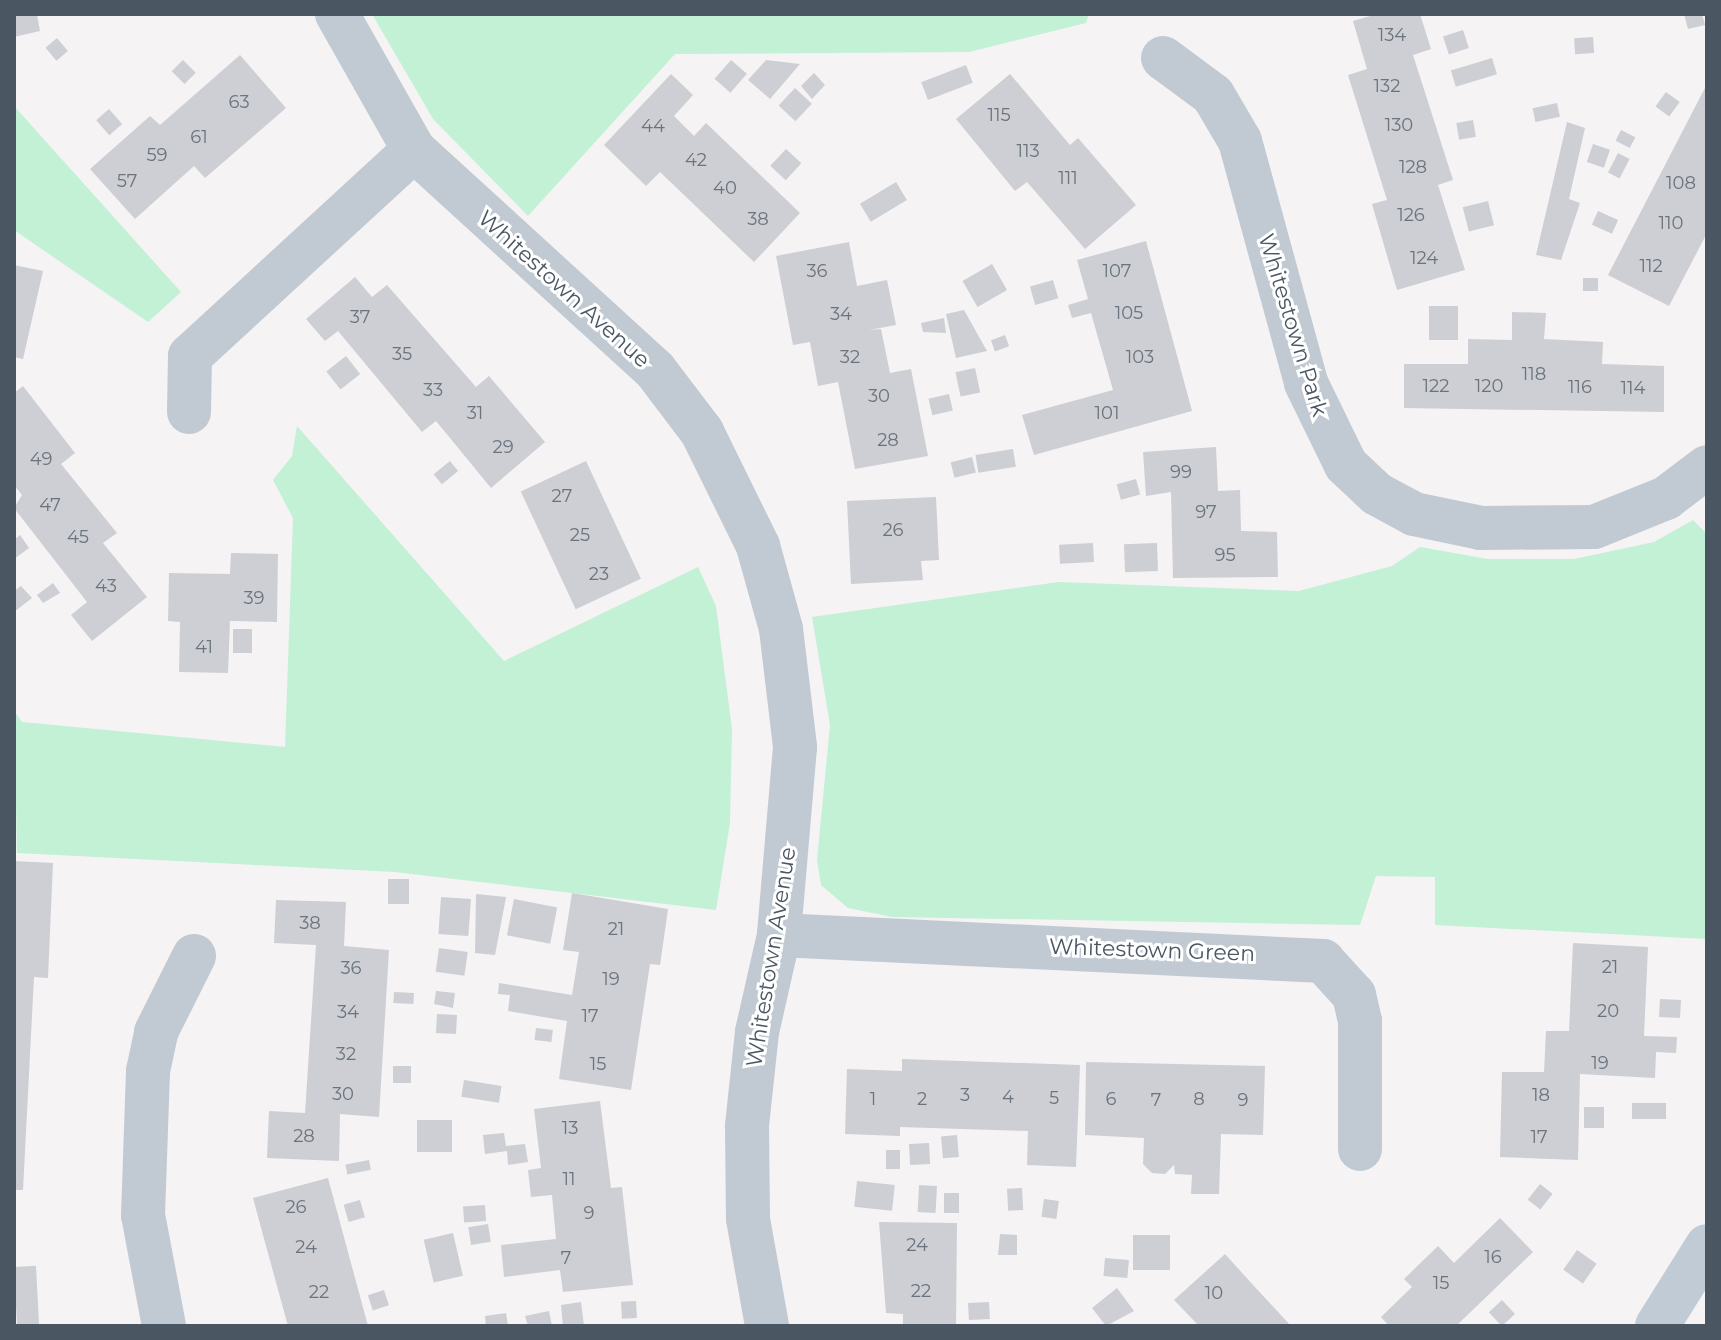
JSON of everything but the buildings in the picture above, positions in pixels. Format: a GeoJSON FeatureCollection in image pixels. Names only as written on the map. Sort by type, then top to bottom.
{"type":"FeatureCollection","features":[{"type":"Feature","properties":{"kind":"street","name":"Whitestown Avenue"},"geometry":{"type":"LineString","coordinates":[[337,14],[414,150],[652,367],[702,432],[758,546],[790,676],[794,794],[779,935],[757,1032],[745,1158],[767,1326]]}},
{"type":"Feature","properties":{"kind":"street","name":"Whitestown Park"},"geometry":{"type":"LineString","coordinates":[[1163,58],[1213,95],[1240,141],[1306,383],[1346,465],[1377,494],[1414,514],[1481,528],[1594,527],[1666,498],[1707,467]]}},
{"type":"Feature","properties":{"kind":"street"},"geometry":{"type":"LineString","coordinates":[[189,412],[190,356],[414,150]]}},
{"type":"Feature","properties":{"kind":"street","name":"Whitestown Green"},"geometry":{"type":"LineString","coordinates":[[779,935],[1323,961],[1354,995],[1360,1021],[1360,1149]]}},
{"type":"Feature","properties":{"kind":"street"},"geometry":{"type":"LineString","coordinates":[[164,1326],[143,1215],[148,1071],[156,1032],[194,956]]}},
{"type":"Feature","properties":{"kind":"street"},"geometry":{"type":"LineString","coordinates":[[1657,1326],[1707,1246]]}},
{"type":"Feature","properties":{"kind":"green space"},"geometry":{"type":"Polygon","coordinates":[[[372,14],[1089,14],[1086,23],[969,52],[675,54],[528,216],[433,119],[372,14]]]}},
{"type":"Feature","properties":{"kind":"green space"},"geometry":{"type":"Polygon","coordinates":[[[14,106],[181,292],[148,322],[14,230],[14,106]]]}},
{"type":"Feature","properties":{"kind":"green space"},"geometry":{"type":"Polygon","coordinates":[[[297,426],[504,661],[698,567],[716,606],[732,729],[730,823],[716,910],[395,872],[17,853],[14,711],[22,722],[285,747],[293,518],[273,480],[292,456],[297,426]]]}},
{"type":"Feature","properties":{"kind":"green space"},"geometry":{"type":"Polygon","coordinates":[[[1693,520],[1707,534],[1707,939],[1435,925],[1435,877],[1376,876],[1360,925],[892,917],[848,908],[821,885],[817,860],[830,725],[812,617],[1059,582],[1299,591],[1392,566],[1420,547],[1488,559],[1574,559],[1654,542],[1693,520]]]}}]}
